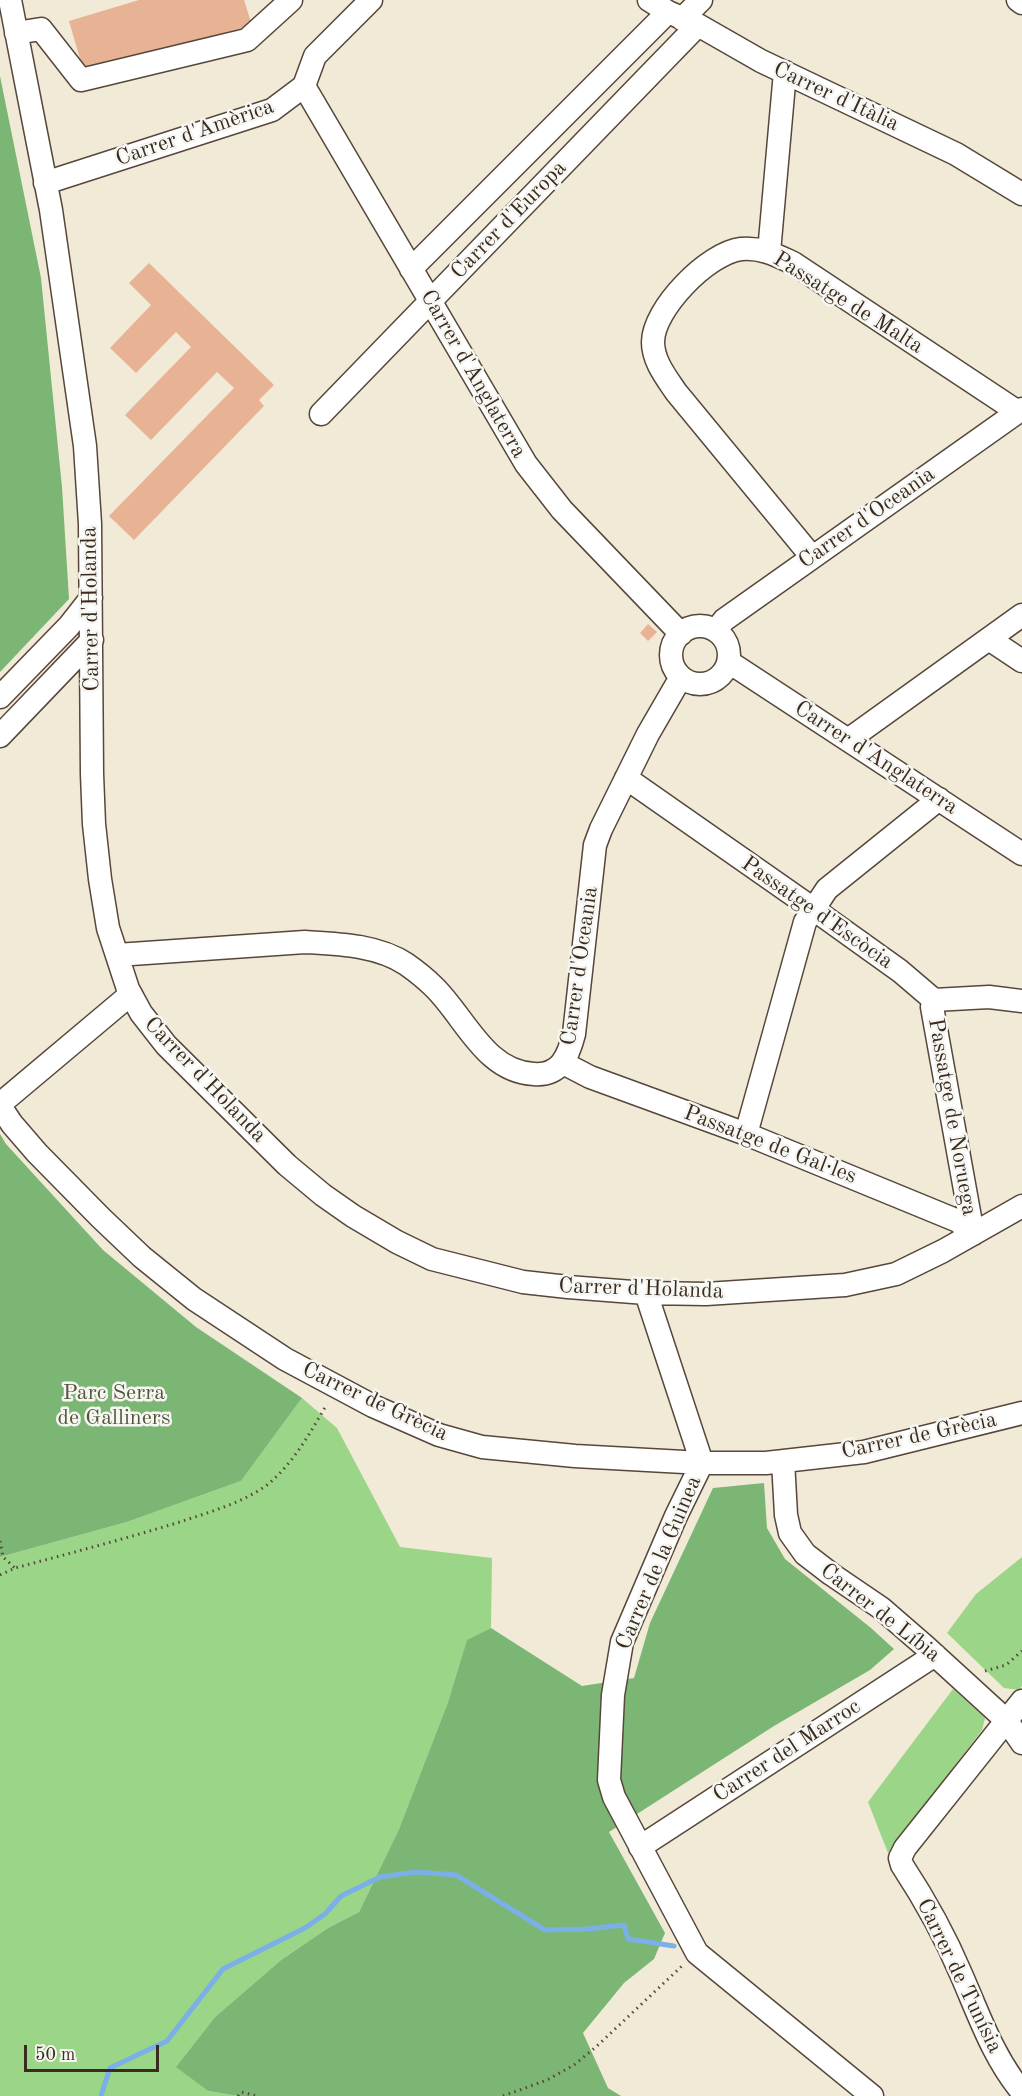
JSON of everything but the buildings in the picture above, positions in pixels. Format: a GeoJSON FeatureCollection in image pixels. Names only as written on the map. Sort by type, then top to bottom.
{"type":"FeatureCollection","features":[{"type":"Feature","properties":{"kind":"street","name":"Carrer d'Holanda"},"geometry":{"type":"LineString","coordinates":[[10,0],[51,210],[85,446],[90,524],[94,824],[100,879],[108,928],[131,994],[141,1013],[166,1045],[287,1165],[322,1195],[397,1242],[432,1259],[523,1282],[646,1293],[706,1294],[845,1285],[896,1274],[943,1251],[1022,1206]]}},
{"type":"Feature","properties":{"kind":"street"},"geometry":{"type":"LineString","coordinates":[[16,33],[41,29],[81,80],[247,40],[291,0]]}},
{"type":"Feature","properties":{"kind":"street"},"geometry":{"type":"LineString","coordinates":[[304,86],[315,56],[371,0]]}},
{"type":"Feature","properties":{"kind":"street","name":"Carrer d'Itàlia"},"geometry":{"type":"LineString","coordinates":[[649,0],[761,61],[956,154],[1022,194]]}},
{"type":"Feature","properties":{"kind":"street","name":"Carrer d'Europa"},"geometry":{"type":"LineString","coordinates":[[321,414],[430,301],[701,0]]}},
{"type":"Feature","properties":{"kind":"street"},"geometry":{"type":"LineString","coordinates":[[1018,0],[1022,3]]}},
{"type":"Feature","properties":{"kind":"street","name":"Carrer d'Europa"},"geometry":{"type":"LineString","coordinates":[[411,269],[683,19]]}},
{"type":"Feature","properties":{"kind":"street"},"geometry":{"type":"LineString","coordinates":[[769,252],[785,72]]}},
{"type":"Feature","properties":{"kind":"street","name":"Carrer d'Amèrica"},"geometry":{"type":"LineString","coordinates":[[45,183],[272,110],[304,86]]}},
{"type":"Feature","properties":{"kind":"street","name":"Carrer d'Anglaterra"},"geometry":{"type":"LineString","coordinates":[[304,86],[520,455],[543,489],[681,634]]}},
{"type":"Feature","properties":{"kind":"street","name":"Passatge de Malta"},"geometry":{"type":"LineString","coordinates":[[812,557],[676,392],[662,372],[655,355],[653,341],[663,313],[679,292],[703,269],[720,257],[738,249],[754,249],[769,252],[793,263],[1020,411]]}},
{"type":"Feature","properties":{"kind":"street","name":"Carrer d'Oceania"},"geometry":{"type":"LineString","coordinates":[[716,630],[724,620],[1020,411]]}},
{"type":"Feature","properties":{"kind":"street"},"geometry":{"type":"LineString","coordinates":[[0,697],[69,626],[91,598]]}},
{"type":"Feature","properties":{"kind":"street"},"geometry":{"type":"LineString","coordinates":[[848,740],[1022,615]]}},
{"type":"Feature","properties":{"kind":"street"},"geometry":{"type":"LineString","coordinates":[[697,626],[716,630],[728,644],[729,662],[724,673],[715,681],[704,684],[692,683],[681,677],[675,669],[671,651],[675,641],[688,628],[697,626]]}},
{"type":"Feature","properties":{"kind":"street"},"geometry":{"type":"LineString","coordinates":[[989,639],[1022,661]]}},
{"type":"Feature","properties":{"kind":"street"},"geometry":{"type":"LineString","coordinates":[[0,736],[92,640]]}},
{"type":"Feature","properties":{"kind":"street","name":"Carrer d'Anglaterra"},"geometry":{"type":"LineString","coordinates":[[729,662],[1022,854]]}},
{"type":"Feature","properties":{"kind":"street","name":"Carrer d'Oceania"},"geometry":{"type":"LineString","coordinates":[[117,955],[305,942],[369,949],[404,963],[435,987],[481,1046],[510,1068],[524,1074],[540,1075],[554,1072],[563,1063],[572,1043],[578,1013],[595,845],[648,734],[681,677]]}},
{"type":"Feature","properties":{"kind":"street","name":"Passatge d'Escòcia"},"geometry":{"type":"LineString","coordinates":[[626,778],[900,971],[934,999]]}},
{"type":"Feature","properties":{"kind":"street"},"geometry":{"type":"LineString","coordinates":[[746,1134],[805,922],[812,908],[827,889],[939,799]]}},
{"type":"Feature","properties":{"kind":"street"},"geometry":{"type":"LineString","coordinates":[[0,1105],[131,994]]}},
{"type":"Feature","properties":{"kind":"street"},"geometry":{"type":"LineString","coordinates":[[934,999],[989,997],[1022,1001]]}},
{"type":"Feature","properties":{"kind":"street","name":"Passatge de Noruega"},"geometry":{"type":"LineString","coordinates":[[934,999],[932,1007],[973,1234]]}},
{"type":"Feature","properties":{"kind":"street","name":"Passatge de Gal·les"},"geometry":{"type":"LineString","coordinates":[[563,1063],[590,1077],[746,1134],[958,1221],[973,1234]]}},
{"type":"Feature","properties":{"kind":"street","name":"Carrer de Grècia"},"geometry":{"type":"LineString","coordinates":[[0,1105],[12,1124],[37,1153],[142,1257],[194,1299],[285,1359],[418,1428],[482,1447],[575,1456],[702,1463],[766,1463],[864,1452],[1022,1413]]}},
{"type":"Feature","properties":{"kind":"street","name":"Carrer de la Guinea"},"geometry":{"type":"LineString","coordinates":[[646,1293],[702,1463],[676,1516],[626,1632],[616,1666],[609,1780],[614,1797],[697,1953],[872,2096]]}},
{"type":"Feature","properties":{"kind":"street","name":"Carrer de Líbia"},"geometry":{"type":"LineString","coordinates":[[783,1461],[786,1515],[790,1533],[805,1554],[880,1608],[935,1655],[1007,1721],[1022,1743]]}},
{"type":"Feature","properties":{"kind":"street","name":"Carrer del Marroc"},"geometry":{"type":"LineString","coordinates":[[640,1847],[935,1655]]}},
{"type":"Feature","properties":{"kind":"street"},"geometry":{"type":"LineString","coordinates":[[1007,1721],[1022,1701]]}},
{"type":"Feature","properties":{"kind":"street","name":"Carrer de Tunísia"},"geometry":{"type":"LineString","coordinates":[[1007,1721],[905,1848],[900,1858],[902,1865],[930,1909],[951,1952],[984,2031],[1022,2092]]}},
{"type":"Feature","properties":{"kind":"path"},"geometry":{"type":"LineString","coordinates":[[0,1575],[15,1568],[224,1508],[248,1497],[279,1474],[293,1458],[337,1388]]}},
{"type":"Feature","properties":{"kind":"path"},"geometry":{"type":"LineString","coordinates":[[0,1541],[3,1557],[15,1568]]}},
{"type":"Feature","properties":{"kind":"path"},"geometry":{"type":"LineString","coordinates":[[985,1671],[1006,1665],[1022,1651]]}},
{"type":"Feature","properties":{"kind":"path"},"geometry":{"type":"LineString","coordinates":[[503,2096],[548,2080],[573,2066],[697,1953]]}},
{"type":"Feature","properties":{"kind":"path"},"geometry":{"type":"LineString","coordinates":[[238,2096],[241,2092],[257,2096]]}},
{"type":"Feature","properties":{"kind":"green space"},"geometry":{"type":"Polygon","coordinates":[[[0,76],[41,278],[62,487],[69,599],[0,672],[0,76]]]}},
{"type":"Feature","properties":{"kind":"green space","name":"Parc Serra de Galliners"},"geometry":{"type":"Polygon","coordinates":[[[0,1134],[6,1144],[103,1250],[196,1327],[302,1398],[241,1481],[127,1522],[0,1557],[0,1134]]]}},
{"type":"Feature","properties":{"kind":"green space"},"geometry":{"type":"Polygon","coordinates":[[[302,1398],[337,1428],[400,1547],[492,1558],[491,1628],[467,1641],[448,1702],[399,1829],[359,1912],[328,1928],[281,1960],[215,2017],[177,2066],[208,2091],[238,2096],[0,2096],[0,1557],[127,1522],[241,1481],[302,1398]]]}},
{"type":"Feature","properties":{"kind":"green space"},"geometry":{"type":"Polygon","coordinates":[[[764,1483],[767,1528],[785,1559],[894,1649],[870,1670],[774,1726],[609,1832],[665,1933],[654,1959],[624,1983],[583,2033],[608,2088],[621,2096],[238,2096],[208,2091],[176,2067],[215,2017],[281,1960],[328,1928],[359,1912],[399,1829],[448,1702],[467,1640],[491,1628],[582,1686],[634,1678],[650,1623],[713,1488],[764,1483]]]}},
{"type":"Feature","properties":{"kind":"green space"},"geometry":{"type":"Polygon","coordinates":[[[1022,1557],[1022,1686],[1019,1690],[1004,1688],[947,1633],[976,1594],[1022,1557]]]}},
{"type":"Feature","properties":{"kind":"green space"},"geometry":{"type":"Polygon","coordinates":[[[953,1689],[985,1718],[982,1730],[888,1853],[868,1802],[953,1689]]]}},
{"type":"Feature","properties":{"kind":"waterway"},"geometry":{"type":"LineString","coordinates":[[101,2096],[110,2068],[167,2041],[223,1969],[305,1928],[325,1914],[341,1896],[380,1877],[416,1872],[456,1875],[545,1930],[624,1925],[628,1939],[674,1946]]}}]}
